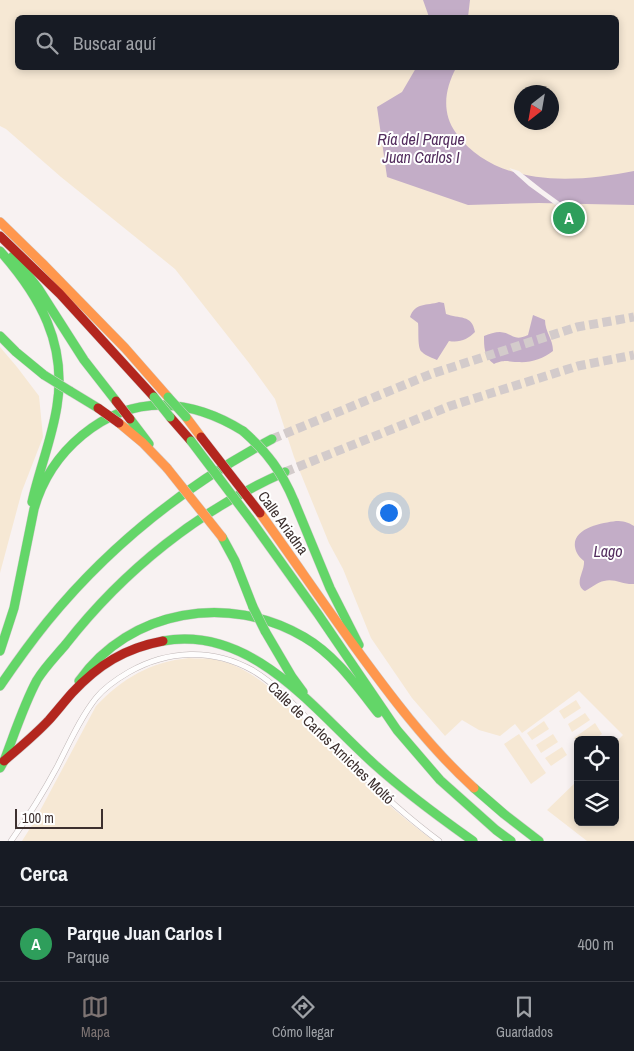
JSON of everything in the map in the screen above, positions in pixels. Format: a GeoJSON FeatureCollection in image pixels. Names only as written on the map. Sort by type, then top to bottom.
{"type":"FeatureCollection","features":[{"type":"Feature","properties":{"kind":"highway","name":"Calle Ariadna"},"geometry":{"type":"LineString","coordinates":[[0,222],[42,262],[125,348],[186,417],[260,513],[374,674],[410,721],[469,783],[539,841]]}},
{"type":"Feature","properties":{"kind":"highway","name":"Calle Ariadna"},"geometry":{"type":"LineString","coordinates":[[0,236],[52,285],[85,320],[154,397],[220,477],[318,614],[396,730],[440,780],[511,841]]}},
{"type":"Feature","properties":{"kind":"highway"},"geometry":{"type":"LineString","coordinates":[[0,243],[33,279],[75,346],[167,468],[222,537],[265,631],[292,677],[313,705]]}},
{"type":"Feature","properties":{"kind":"highway"},"geometry":{"type":"LineString","coordinates":[[0,251],[24,278],[44,312],[53,334],[60,378],[57,406],[35,485],[20,576]]}},
{"type":"Feature","properties":{"kind":"highway"},"geometry":{"type":"LineString","coordinates":[[0,336],[44,375],[119,423],[167,468]]}},
{"type":"Feature","properties":{"kind":"highway"},"geometry":{"type":"LineString","coordinates":[[0,651],[12,618],[38,497],[49,472],[76,439],[102,422],[119,414],[145,407],[169,406],[191,408],[232,423],[261,447],[277,467],[284,478],[330,588],[374,674]]}},
{"type":"Feature","properties":{"kind":"highway"},"geometry":{"type":"LineString","coordinates":[[0,686],[55,613],[114,551],[168,505],[250,451],[272,439]]}},
{"type":"Feature","properties":{"kind":"highway"},"geometry":{"type":"LineString","coordinates":[[2,765],[28,698],[38,679],[76,630],[116,586],[172,538],[230,500],[258,484],[285,472]]}},
{"type":"Feature","properties":{"kind":"highway"},"geometry":{"type":"LineString","coordinates":[[70,695],[78,681],[95,660],[113,645],[136,631],[174,617],[209,611],[227,612],[263,618],[304,636],[348,674],[381,716],[396,730]]}},
{"type":"Feature","properties":{"kind":"highway"},"geometry":{"type":"LineString","coordinates":[[2,765],[51,718],[70,695],[96,670],[119,655],[155,642],[174,639],[208,641],[230,646],[264,664],[313,705],[363,754],[408,794],[473,841]]}},
{"type":"Feature","properties":{"kind":"street","name":"Calle de Carlos Arniches Moltó"},"geometry":{"type":"LineString","coordinates":[[11,841],[30,814],[90,706],[104,689],[143,664],[188,654],[214,656],[230,660],[252,670],[267,680],[378,791],[439,841]]}},
{"type":"Feature","properties":{"kind":"shaded area"},"geometry":{"type":"Polygon","coordinates":[[[0,0],[634,0],[634,841],[587,841],[547,810],[574,784],[574,826],[619,826],[619,739],[623,735],[579,691],[522,733],[515,724],[500,736],[479,730],[462,720],[445,736],[412,698],[371,638],[294,457],[275,399],[175,269],[61,177],[6,129],[0,126],[0,0]]]}},
{"type":"Feature","properties":{"kind":"shaded area"},"geometry":{"type":"Polygon","coordinates":[[[0,347],[39,396],[43,437],[22,491],[0,573],[0,347]]]}},
{"type":"Feature","properties":{"kind":"shaded area"},"geometry":{"type":"Polygon","coordinates":[[[189,658],[212,659],[228,663],[242,669],[269,687],[377,794],[434,841],[22,841],[96,706],[116,687],[138,673],[162,663],[189,658]]]}},
{"type":"Feature","properties":{"kind":"shaded area"},"geometry":{"type":"Polygon","coordinates":[[[576,700],[581,708],[564,719],[559,711],[576,700]]]}},
{"type":"Feature","properties":{"kind":"shaded area"},"geometry":{"type":"Polygon","coordinates":[[[585,713],[590,720],[572,732],[568,724],[585,713]]]}},
{"type":"Feature","properties":{"kind":"shaded area"},"geometry":{"type":"Polygon","coordinates":[[[544,721],[549,729],[532,740],[527,733],[544,721]]]}},
{"type":"Feature","properties":{"kind":"shaded area"},"geometry":{"type":"Polygon","coordinates":[[[595,723],[602,734],[599,736],[577,736],[595,723]]]}},
{"type":"Feature","properties":{"kind":"shaded area"},"geometry":{"type":"Polygon","coordinates":[[[519,734],[546,773],[531,784],[504,744],[519,734]]]}},
{"type":"Feature","properties":{"kind":"shaded area"},"geometry":{"type":"Polygon","coordinates":[[[553,734],[558,742],[541,753],[536,745],[553,734]]]}},
{"type":"Feature","properties":{"kind":"shaded area"},"geometry":{"type":"Polygon","coordinates":[[[562,747],[567,755],[551,766],[545,758],[562,747]]]}},
{"type":"Feature","properties":{"kind":"water"},"geometry":{"type":"Polygon","coordinates":[[[423,0],[470,0],[468,15],[428,15],[423,0]]]}},
{"type":"Feature","properties":{"kind":"water","name":"Ría del Parque Juan Carlos I"},"geometry":{"type":"Polygon","coordinates":[[[415,70],[455,70],[447,92],[448,117],[456,133],[473,151],[492,164],[514,172],[538,177],[562,179],[587,178],[634,171],[634,205],[539,203],[468,205],[387,177],[377,107],[402,92],[415,70]]]}},
{"type":"Feature","properties":{"kind":"water"},"geometry":{"type":"Polygon","coordinates":[[[439,302],[444,303],[446,314],[464,318],[471,322],[475,332],[463,340],[449,341],[437,360],[425,355],[420,350],[418,323],[410,317],[412,312],[418,307],[439,302]]]}},
{"type":"Feature","properties":{"kind":"water"},"geometry":{"type":"Polygon","coordinates":[[[533,315],[545,320],[553,351],[541,358],[527,362],[504,361],[494,364],[485,352],[484,336],[500,332],[519,338],[528,335],[533,315]]]}},
{"type":"Feature","properties":{"kind":"water","name":"Lago"},"geometry":{"type":"Polygon","coordinates":[[[616,521],[634,526],[634,584],[608,580],[585,591],[580,585],[584,561],[576,551],[575,541],[578,535],[589,528],[616,521]]]}},
{"type":"Feature","properties":{"kind":"pier"},"geometry":{"type":"Polygon","coordinates":[[[509,168],[519,171],[565,206],[554,204],[529,186],[509,168]]]}},
{"type":"Feature","properties":{"kind":"tunnel"},"geometry":{"type":"LineString","coordinates":[[272,439],[431,374],[577,327],[634,317]]}},
{"type":"Feature","properties":{"kind":"tunnel"},"geometry":{"type":"LineString","coordinates":[[285,472],[450,406],[578,366],[634,355]]}},
{"type":"Feature","properties":{"kind":"traffic: fast"},"geometry":{"type":"LineString","coordinates":[[0,251],[27,285],[38,303],[54,342],[58,362],[59,383],[55,418],[32,502]]}},
{"type":"Feature","properties":{"kind":"traffic: fast"},"geometry":{"type":"LineString","coordinates":[[13,256],[38,288],[84,360],[116,401]]}},
{"type":"Feature","properties":{"kind":"traffic: fast"},"geometry":{"type":"LineString","coordinates":[[0,336],[44,375]]}},
{"type":"Feature","properties":{"kind":"traffic: fast"},"geometry":{"type":"LineString","coordinates":[[44,375],[70,391]]}},
{"type":"Feature","properties":{"kind":"traffic: fast"},"geometry":{"type":"LineString","coordinates":[[70,391],[98,408]]}},
{"type":"Feature","properties":{"kind":"traffic: fast"},"geometry":{"type":"LineString","coordinates":[[154,397],[170,417]]}},
{"type":"Feature","properties":{"kind":"traffic: fast"},"geometry":{"type":"LineString","coordinates":[[168,397],[186,417]]}},
{"type":"Feature","properties":{"kind":"traffic: fast"},"geometry":{"type":"LineString","coordinates":[[0,651],[14,608],[34,509],[52,469],[82,435],[100,422],[120,413],[142,407],[164,405],[185,407],[205,413],[243,431]]}},
{"type":"Feature","properties":{"kind":"traffic: fast"},"geometry":{"type":"LineString","coordinates":[[130,419],[149,444]]}},
{"type":"Feature","properties":{"kind":"traffic: fast"},"geometry":{"type":"LineString","coordinates":[[243,431],[273,463],[294,501]]}},
{"type":"Feature","properties":{"kind":"traffic: fast"},"geometry":{"type":"LineString","coordinates":[[0,686],[47,622],[71,594],[123,543],[179,497],[209,476],[272,439]]}},
{"type":"Feature","properties":{"kind":"traffic: fast"},"geometry":{"type":"LineString","coordinates":[[191,441],[250,519]]}},
{"type":"Feature","properties":{"kind":"traffic: fast"},"geometry":{"type":"LineString","coordinates":[[0,768],[37,680],[113,591],[165,544],[193,524],[253,487],[285,472]]}},
{"type":"Feature","properties":{"kind":"traffic: fast"},"geometry":{"type":"LineString","coordinates":[[294,501],[330,588],[359,645]]}},
{"type":"Feature","properties":{"kind":"traffic: fast"},"geometry":{"type":"LineString","coordinates":[[250,519],[397,730],[440,780],[511,841]]}},
{"type":"Feature","properties":{"kind":"traffic: fast"},"geometry":{"type":"LineString","coordinates":[[222,537],[235,561],[253,607]]}},
{"type":"Feature","properties":{"kind":"traffic: fast"},"geometry":{"type":"LineString","coordinates":[[253,607],[265,631]]}},
{"type":"Feature","properties":{"kind":"traffic: fast"},"geometry":{"type":"LineString","coordinates":[[79,681],[100,657],[125,638],[153,624],[182,615],[213,613],[244,615],[275,623],[315,644],[344,671],[378,713]]}},
{"type":"Feature","properties":{"kind":"traffic: fast"},"geometry":{"type":"LineString","coordinates":[[265,631],[303,692]]}},
{"type":"Feature","properties":{"kind":"traffic: fast"},"geometry":{"type":"LineString","coordinates":[[163,641],[195,640],[226,646],[254,659],[305,698],[374,764],[398,784],[473,841]]}},
{"type":"Feature","properties":{"kind":"traffic: fast"},"geometry":{"type":"LineString","coordinates":[[474,788],[539,841]]}},
{"type":"Feature","properties":{"kind":"traffic: slow"},"geometry":{"type":"LineString","coordinates":[[0,222],[125,348],[168,397]]}},
{"type":"Feature","properties":{"kind":"traffic: slow"},"geometry":{"type":"LineString","coordinates":[[186,417],[201,437]]}},
{"type":"Feature","properties":{"kind":"traffic: slow"},"geometry":{"type":"LineString","coordinates":[[119,423],[143,443],[167,468]]}},
{"type":"Feature","properties":{"kind":"traffic: slow"},"geometry":{"type":"LineString","coordinates":[[167,468],[222,537]]}},
{"type":"Feature","properties":{"kind":"traffic: slow"},"geometry":{"type":"LineString","coordinates":[[260,513],[394,700],[424,737],[474,788]]}},
{"type":"Feature","properties":{"kind":"traffic: jam"},"geometry":{"type":"LineString","coordinates":[[0,236],[60,294],[154,397]]}},
{"type":"Feature","properties":{"kind":"traffic: jam"},"geometry":{"type":"LineString","coordinates":[[116,401],[130,419]]}},
{"type":"Feature","properties":{"kind":"traffic: jam"},"geometry":{"type":"LineString","coordinates":[[98,408],[119,423]]}},
{"type":"Feature","properties":{"kind":"traffic: jam"},"geometry":{"type":"LineString","coordinates":[[170,417],[191,441]]}},
{"type":"Feature","properties":{"kind":"traffic: jam"},"geometry":{"type":"LineString","coordinates":[[201,437],[260,513]]}},
{"type":"Feature","properties":{"kind":"traffic: jam"},"geometry":{"type":"LineString","coordinates":[[4,761],[38,731],[72,693],[102,666],[136,648],[163,641]]}},
{"type":"Feature","properties":{"kind":"place","name":"Parque Juan Carlos I"},"geometry":{"type":"Point","coordinates":[569,218]}}]}
